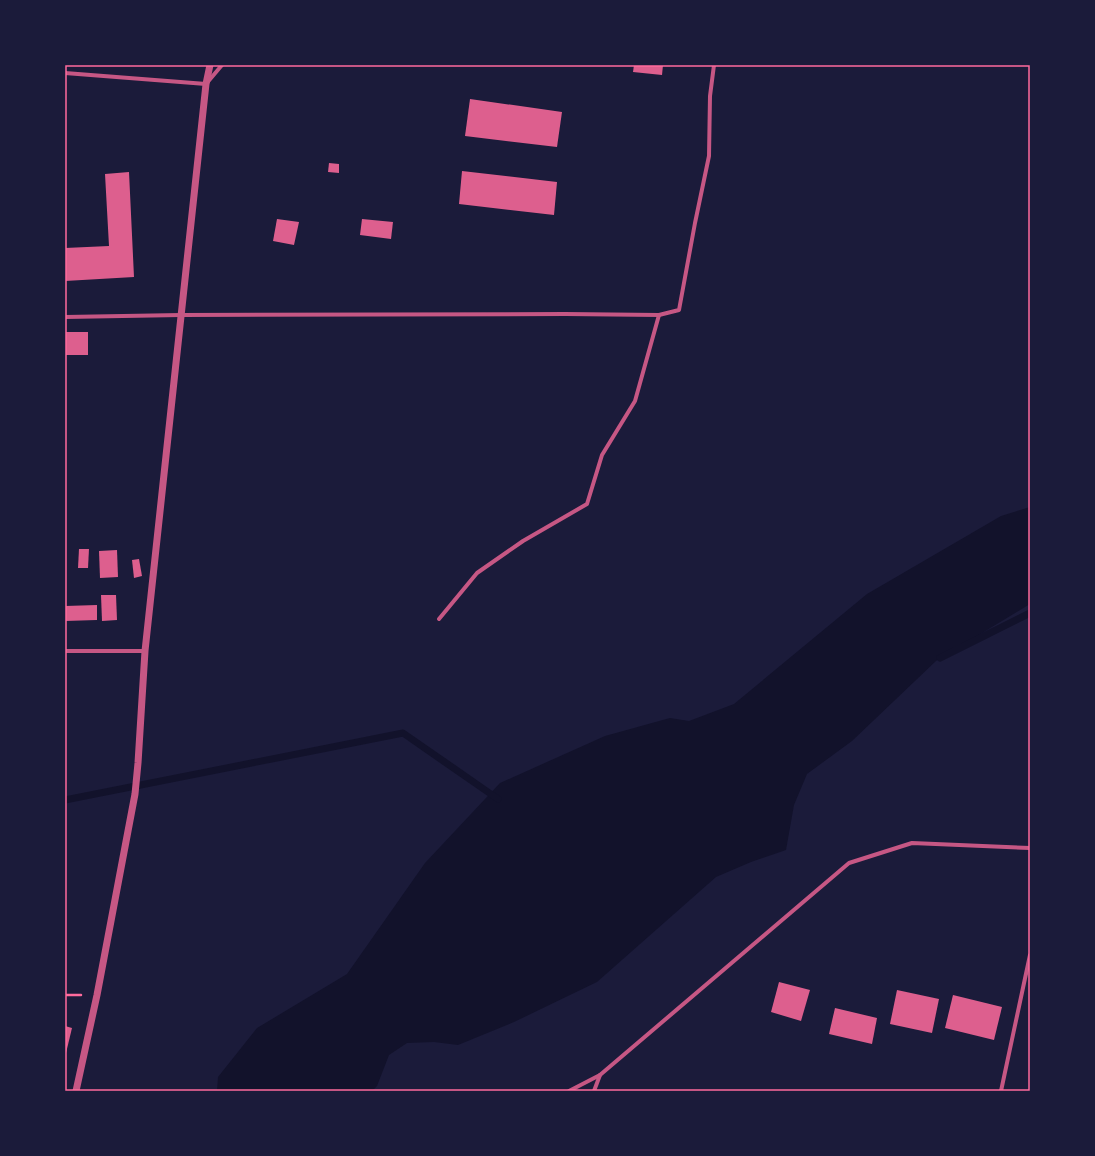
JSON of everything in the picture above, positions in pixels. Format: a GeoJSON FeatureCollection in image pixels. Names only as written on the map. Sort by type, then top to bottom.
{"type":"FeatureCollection","features":[{"type":"Feature","properties":{"kind":"street"},"geometry":{"type":"LineString","coordinates":[[76,1091],[97,995],[135,794],[145,651],[206,84],[210,65]]}},
{"type":"Feature","properties":{"kind":"street"},"geometry":{"type":"LineString","coordinates":[[206,84],[222,65]]}},
{"type":"Feature","properties":{"kind":"street"},"geometry":{"type":"LineString","coordinates":[[65,317],[181,315],[565,314],[659,316],[679,310],[695,222],[710,156],[710,96],[714,65]]}},
{"type":"Feature","properties":{"kind":"street"},"geometry":{"type":"LineString","coordinates":[[65,73],[206,84]]}},
{"type":"Feature","properties":{"kind":"street"},"geometry":{"type":"LineString","coordinates":[[439,618],[477,573],[523,541],[586,504],[602,455],[635,401],[659,316]]}},
{"type":"Feature","properties":{"kind":"street"},"geometry":{"type":"LineString","coordinates":[[65,651],[145,651]]}},
{"type":"Feature","properties":{"kind":"street"},"geometry":{"type":"LineString","coordinates":[[569,1091],[600,1075],[850,863],[912,843],[1030,848]]}},
{"type":"Feature","properties":{"kind":"street"},"geometry":{"type":"LineString","coordinates":[[1001,1091],[1030,955]]}},
{"type":"Feature","properties":{"kind":"street"},"geometry":{"type":"LineString","coordinates":[[594,1091],[600,1075]]}},
{"type":"Feature","properties":{"kind":"shaded area"},"geometry":{"type":"Polygon","coordinates":[[[1030,507],[1030,604],[936,661],[852,741],[807,774],[794,805],[786,850],[751,862],[716,877],[597,982],[514,1022],[458,1045],[434,1042],[407,1043],[389,1055],[377,1086],[372,1091],[217,1091],[218,1077],[257,1028],[347,974],[425,863],[500,783],[605,736],[670,718],[689,721],[734,704],[867,594],[1001,516],[1030,507]]]}},
{"type":"Feature","properties":{"kind":"building"},"geometry":{"type":"Polygon","coordinates":[[[634,65],[663,65],[662,75],[633,72],[634,65]]]}},
{"type":"Feature","properties":{"kind":"building"},"geometry":{"type":"Polygon","coordinates":[[[470,99],[562,112],[557,147],[465,136],[470,99]]]}},
{"type":"Feature","properties":{"kind":"building"},"geometry":{"type":"Polygon","coordinates":[[[329,163],[339,164],[339,173],[328,172],[329,163]]]}},
{"type":"Feature","properties":{"kind":"building"},"geometry":{"type":"Polygon","coordinates":[[[462,171],[557,182],[554,215],[459,204],[462,171]]]}},
{"type":"Feature","properties":{"kind":"building"},"geometry":{"type":"Polygon","coordinates":[[[129,172],[134,277],[65,281],[65,248],[109,246],[105,174],[129,172]]]}},
{"type":"Feature","properties":{"kind":"building"},"geometry":{"type":"Polygon","coordinates":[[[277,219],[299,222],[294,245],[273,241],[277,219]]]}},
{"type":"Feature","properties":{"kind":"building"},"geometry":{"type":"Polygon","coordinates":[[[362,219],[393,222],[391,239],[360,235],[362,219]]]}},
{"type":"Feature","properties":{"kind":"building"},"geometry":{"type":"Polygon","coordinates":[[[65,332],[88,332],[88,355],[65,355],[65,332]]]}},
{"type":"Feature","properties":{"kind":"building"},"geometry":{"type":"Polygon","coordinates":[[[79,549],[89,549],[88,568],[78,568],[79,549]]]}},
{"type":"Feature","properties":{"kind":"building"},"geometry":{"type":"Polygon","coordinates":[[[117,550],[118,577],[100,578],[99,551],[117,550]]]}},
{"type":"Feature","properties":{"kind":"building"},"geometry":{"type":"Polygon","coordinates":[[[139,559],[142,576],[134,578],[132,560],[139,559]]]}},
{"type":"Feature","properties":{"kind":"building"},"geometry":{"type":"Polygon","coordinates":[[[101,595],[116,595],[117,620],[102,621],[101,595]]]}},
{"type":"Feature","properties":{"kind":"building"},"geometry":{"type":"Polygon","coordinates":[[[97,605],[97,620],[65,621],[65,606],[97,605]]]}},
{"type":"Feature","properties":{"kind":"building"},"geometry":{"type":"Polygon","coordinates":[[[779,982],[810,990],[801,1021],[771,1012],[779,982]]]}},
{"type":"Feature","properties":{"kind":"building"},"geometry":{"type":"Polygon","coordinates":[[[897,990],[939,999],[932,1033],[890,1024],[897,990]]]}},
{"type":"Feature","properties":{"kind":"building"},"geometry":{"type":"Polygon","coordinates":[[[953,995],[1002,1007],[994,1040],[945,1028],[953,995]]]}},
{"type":"Feature","properties":{"kind":"building"},"geometry":{"type":"Polygon","coordinates":[[[835,1008],[877,1018],[872,1044],[829,1034],[835,1008]]]}},
{"type":"Feature","properties":{"kind":"building"},"geometry":{"type":"Polygon","coordinates":[[[65,1026],[72,1028],[66,1053],[65,1053],[65,1026]]]}},
{"type":"Feature","properties":{"kind":"waterway"},"geometry":{"type":"LineString","coordinates":[[940,658],[1030,613]]}},
{"type":"Feature","properties":{"kind":"waterway"},"geometry":{"type":"LineString","coordinates":[[65,800],[403,733],[498,799]]}}]}
